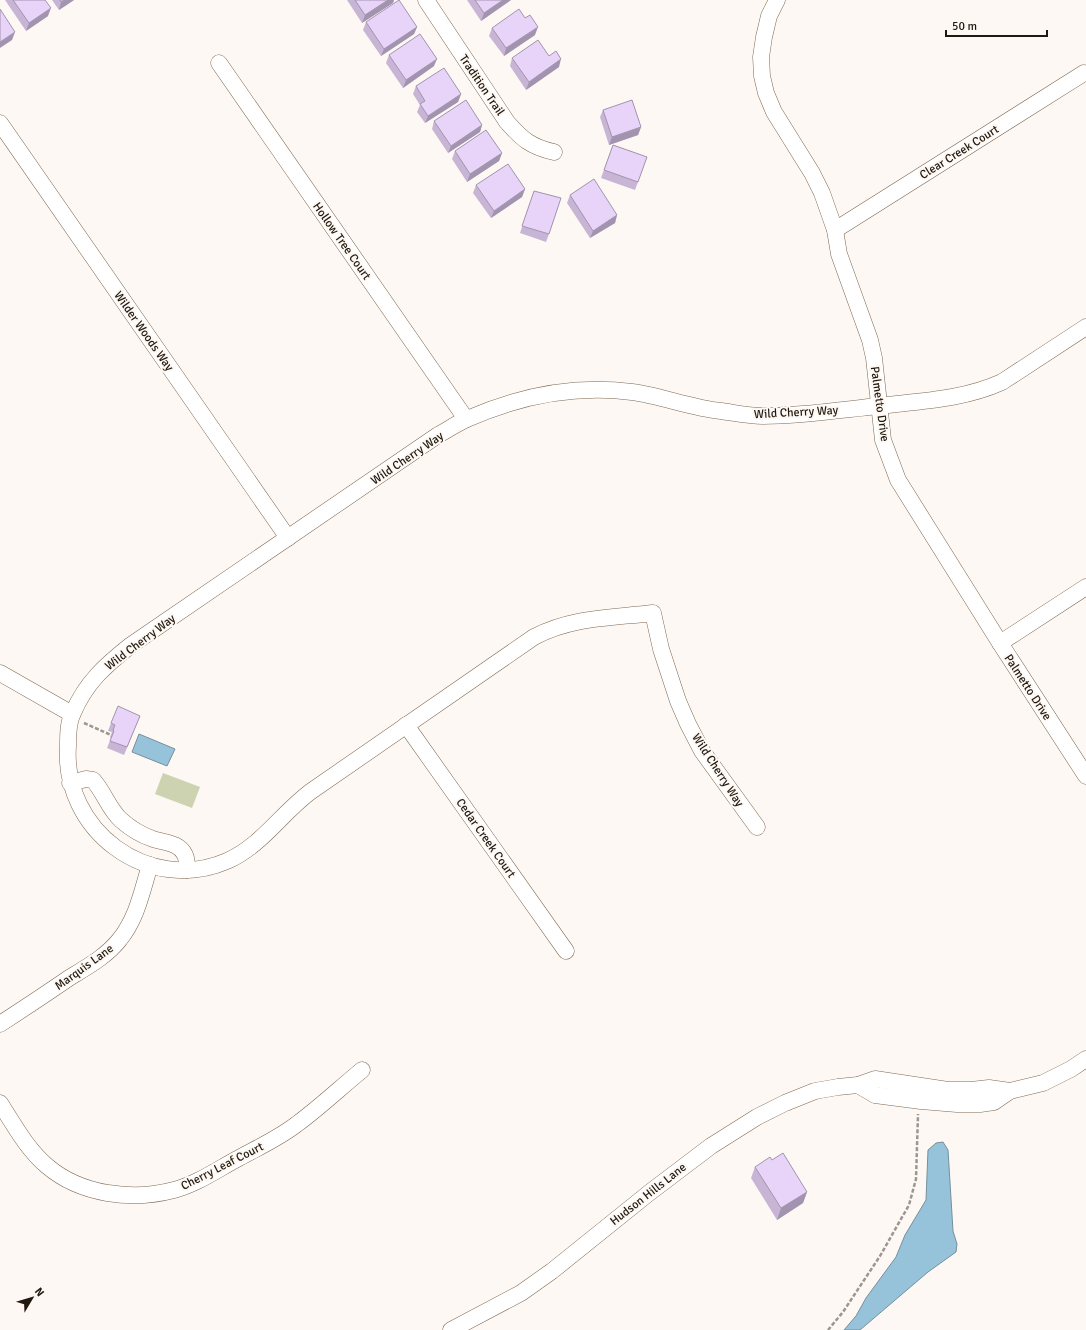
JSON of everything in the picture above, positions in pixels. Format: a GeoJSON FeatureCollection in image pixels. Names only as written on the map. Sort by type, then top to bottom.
{"type":"FeatureCollection","features":[{"type":"Feature","properties":{"kind":"street","name":"Tradition Trail"},"geometry":{"type":"LineString","coordinates":[[426,0],[507,122],[523,139],[533,146],[554,152]]}},
{"type":"Feature","properties":{"kind":"street","name":"Palmetto Drive"},"geometry":{"type":"LineString","coordinates":[[777,0],[769,16],[761,57],[762,76],[766,93],[774,112],[822,193],[834,230],[839,254],[870,340],[874,358],[883,440],[898,480],[1000,643],[1086,776]]}},
{"type":"Feature","properties":{"kind":"street","name":"Hollow Tree Court"},"geometry":{"type":"LineString","coordinates":[[219,63],[466,419]]}},
{"type":"Feature","properties":{"kind":"street","name":"Clear Creek Court"},"geometry":{"type":"LineString","coordinates":[[834,230],[1084,73]]}},
{"type":"Feature","properties":{"kind":"street","name":"Wilder Woods Way"},"geometry":{"type":"LineString","coordinates":[[0,123],[288,538]]}},
{"type":"Feature","properties":{"kind":"street","name":"Wild Cherry Way"},"geometry":{"type":"LineString","coordinates":[[757,827],[702,751],[688,724],[678,701],[661,649],[653,613],[588,619],[548,630],[534,637],[310,792],[292,807],[260,840],[242,853],[226,861],[206,867],[187,870],[167,869],[150,865],[132,858],[101,836],[88,822],[70,783],[67,756],[69,732],[91,681],[108,663],[438,435],[466,419],[514,402],[547,394],[583,390],[632,392],[719,411],[762,416],[812,413],[952,398],[987,389],[1018,372],[1086,328]]}},
{"type":"Feature","properties":{"kind":"street"},"geometry":{"type":"LineString","coordinates":[[1000,643],[1086,587]]}},
{"type":"Feature","properties":{"kind":"street"},"geometry":{"type":"LineString","coordinates":[[0,673],[76,718]]}},
{"type":"Feature","properties":{"kind":"street","name":"Cedar Creek Court"},"geometry":{"type":"LineString","coordinates":[[406,725],[566,951]]}},
{"type":"Feature","properties":{"kind":"street"},"geometry":{"type":"LineString","coordinates":[[70,783],[86,779],[93,780],[117,815],[135,830],[153,839],[173,844],[180,848],[185,855],[187,870]]}},
{"type":"Feature","properties":{"kind":"street","name":"Marquis Lane"},"geometry":{"type":"LineString","coordinates":[[0,1024],[106,954],[120,939],[131,922],[138,905],[150,865]]}},
{"type":"Feature","properties":{"kind":"street","name":"Hudson Hills Lane"},"geometry":{"type":"LineString","coordinates":[[452,1330],[521,1294],[552,1271],[636,1202],[694,1158],[757,1116],[785,1103],[814,1092],[858,1085],[875,1079],[948,1090],[989,1088],[1010,1091],[1043,1083],[1071,1069],[1086,1059]]}},
{"type":"Feature","properties":{"kind":"street","name":"Cherry Leaf Court"},"geometry":{"type":"LineString","coordinates":[[0,1103],[32,1150],[48,1166],[63,1177],[83,1186],[109,1193],[127,1196],[151,1194],[175,1190],[199,1180],[280,1135],[297,1124],[362,1070]]}},
{"type":"Feature","properties":{"kind":"path"},"geometry":{"type":"LineString","coordinates":[[76,718],[111,735]]}},
{"type":"Feature","properties":{"kind":"path"},"geometry":{"type":"LineString","coordinates":[[828,1330],[843,1312],[880,1256],[909,1205],[916,1179],[918,1112]]}},
{"type":"Feature","properties":{"kind":"green space"},"geometry":{"type":"Polygon","coordinates":[[[163,773],[200,787],[192,808],[155,794],[163,773]]]}},
{"type":"Feature","properties":{"kind":"water"},"geometry":{"type":"Polygon","coordinates":[[[139,734],[175,749],[167,766],[132,752],[139,734]]]}},
{"type":"Feature","properties":{"kind":"water"},"geometry":{"type":"Polygon","coordinates":[[[943,1142],[948,1150],[953,1231],[957,1244],[956,1252],[928,1272],[860,1330],[844,1330],[856,1316],[866,1298],[896,1257],[905,1235],[926,1200],[928,1150],[936,1143],[943,1142]]]}},
{"type":"Feature","properties":{"kind":"building"},"geometry":{"type":"Polygon","coordinates":[[[13,0],[45,0],[51,8],[29,23],[13,0]]]}},
{"type":"Feature","properties":{"kind":"building"},"geometry":{"type":"Polygon","coordinates":[[[355,0],[388,0],[365,15],[355,0]]]}},
{"type":"Feature","properties":{"kind":"building"},"geometry":{"type":"Polygon","coordinates":[[[399,0],[417,27],[384,49],[366,22],[399,0]]]}},
{"type":"Feature","properties":{"kind":"building"},"geometry":{"type":"Polygon","coordinates":[[[475,0],[503,0],[484,13],[475,0]]]}},
{"type":"Feature","properties":{"kind":"building"},"geometry":{"type":"Polygon","coordinates":[[[0,9],[15,32],[0,42],[0,9]]]}},
{"type":"Feature","properties":{"kind":"building"},"geometry":{"type":"Polygon","coordinates":[[[519,9],[525,18],[530,15],[538,27],[506,48],[492,28],[519,9]]]}},
{"type":"Feature","properties":{"kind":"building"},"geometry":{"type":"Polygon","coordinates":[[[420,34],[437,59],[406,80],[389,55],[420,34]]]}},
{"type":"Feature","properties":{"kind":"building"},"geometry":{"type":"Polygon","coordinates":[[[538,40],[549,56],[556,51],[561,59],[529,82],[512,58],[538,40]]]}},
{"type":"Feature","properties":{"kind":"building"},"geometry":{"type":"Polygon","coordinates":[[[444,68],[461,94],[428,116],[420,104],[425,101],[416,86],[444,68]]]}},
{"type":"Feature","properties":{"kind":"building"},"geometry":{"type":"Polygon","coordinates":[[[466,100],[482,125],[451,146],[434,121],[466,100]]]}},
{"type":"Feature","properties":{"kind":"building"},"geometry":{"type":"Polygon","coordinates":[[[632,100],[641,127],[612,137],[603,110],[632,100]]]}},
{"type":"Feature","properties":{"kind":"building"},"geometry":{"type":"Polygon","coordinates":[[[486,130],[502,153],[470,174],[455,151],[486,130]]]}},
{"type":"Feature","properties":{"kind":"building"},"geometry":{"type":"Polygon","coordinates":[[[613,145],[647,157],[638,182],[604,170],[613,145]]]}},
{"type":"Feature","properties":{"kind":"building"},"geometry":{"type":"Polygon","coordinates":[[[508,164],[525,189],[494,211],[476,185],[508,164]]]}},
{"type":"Feature","properties":{"kind":"building"},"geometry":{"type":"Polygon","coordinates":[[[594,179],[617,215],[593,231],[570,195],[594,179]]]}},
{"type":"Feature","properties":{"kind":"building"},"geometry":{"type":"Polygon","coordinates":[[[534,191],[561,198],[549,234],[522,226],[534,191]]]}},
{"type":"Feature","properties":{"kind":"building"},"geometry":{"type":"Polygon","coordinates":[[[118,706],[140,716],[127,747],[110,741],[115,725],[111,723],[118,706]]]}},
{"type":"Feature","properties":{"kind":"building"},"geometry":{"type":"Polygon","coordinates":[[[783,1153],[807,1192],[781,1208],[755,1167],[770,1157],[772,1160],[783,1153]]]}}]}
